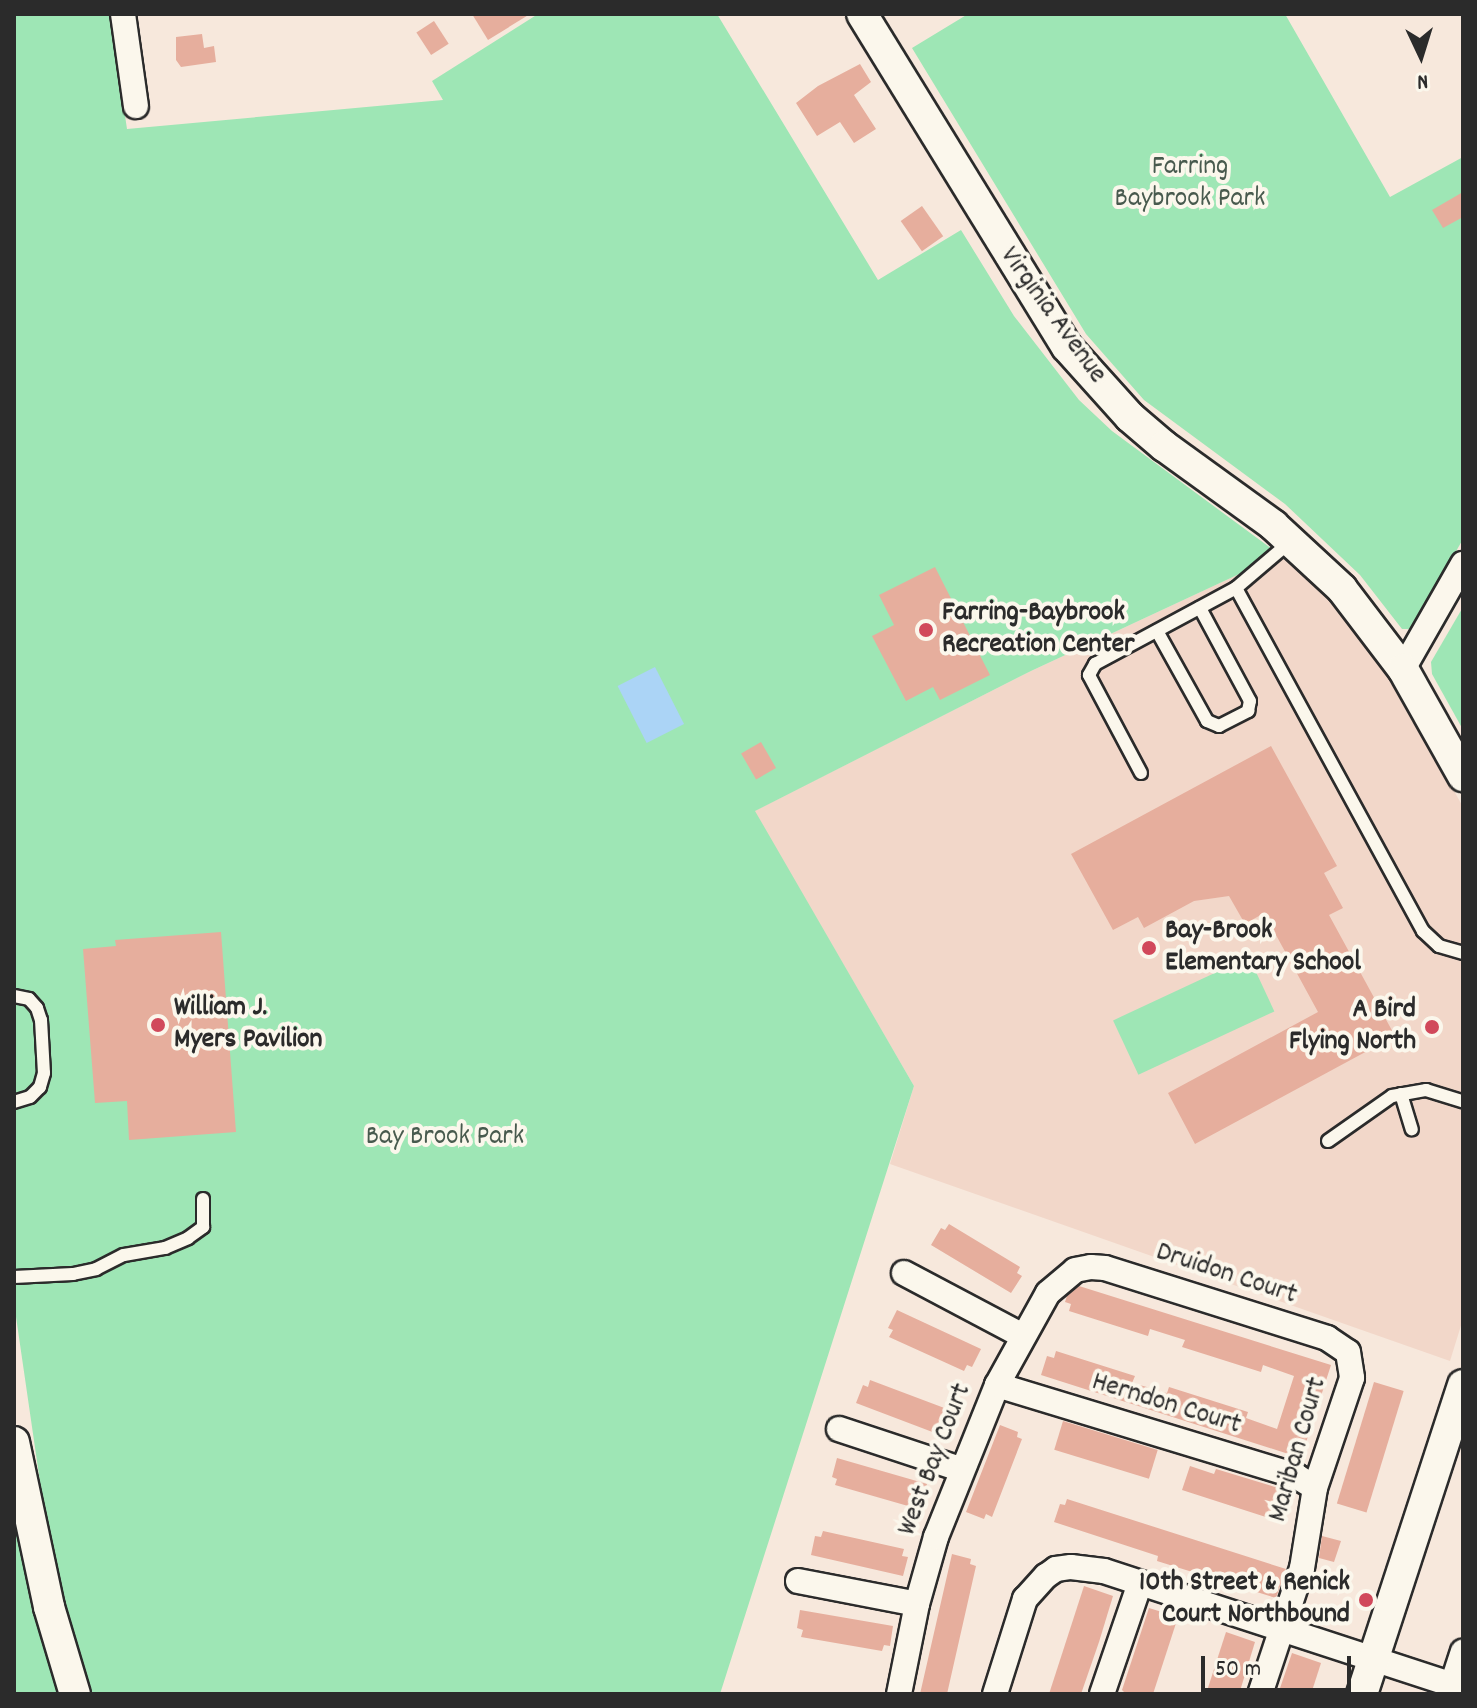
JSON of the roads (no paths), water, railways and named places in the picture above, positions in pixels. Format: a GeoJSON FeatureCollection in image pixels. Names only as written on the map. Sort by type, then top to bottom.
{"type":"FeatureCollection","features":[{"type":"Feature","properties":{"kind":"street"},"geometry":{"type":"LineString","coordinates":[[123,14],[136,106]]}},
{"type":"Feature","properties":{"kind":"street","name":"Virginia Avenue"},"geometry":{"type":"LineString","coordinates":[[862,14],[1001,246],[1067,347],[1096,382],[1152,436],[1291,541],[1342,589],[1403,669],[1463,776]]}},
{"type":"Feature","properties":{"kind":"street"},"geometry":{"type":"LineString","coordinates":[[1403,669],[1463,564]]}},
{"type":"Feature","properties":{"kind":"street","name":"Druidon Court"},"geometry":{"type":"LineString","coordinates":[[1075,1270],[1105,1268],[1327,1338],[1348,1352],[1351,1360]]}},
{"type":"Feature","properties":{"kind":"street","name":"West Bay Court"},"geometry":{"type":"LineString","coordinates":[[899,1694],[917,1604],[960,1469],[1021,1335],[1048,1293],[1075,1270]]}},
{"type":"Feature","properties":{"kind":"street"},"geometry":{"type":"LineString","coordinates":[[904,1273],[1021,1335]]}},
{"type":"Feature","properties":{"kind":"street","name":"Mariban Court"},"geometry":{"type":"LineString","coordinates":[[1260,1694],[1302,1568],[1315,1488],[1352,1378],[1351,1360]]}},
{"type":"Feature","properties":{"kind":"street","name":"Herndon Court"},"geometry":{"type":"LineString","coordinates":[[997,1385],[1296,1476],[1315,1488]]}},
{"type":"Feature","properties":{"kind":"street"},"geometry":{"type":"LineString","coordinates":[[1362,1694],[1463,1385]]}},
{"type":"Feature","properties":{"kind":"street"},"geometry":{"type":"LineString","coordinates":[[839,1429],[960,1469]]}},
{"type":"Feature","properties":{"kind":"street"},"geometry":{"type":"LineString","coordinates":[[14,1442],[49,1607],[75,1694]]}},
{"type":"Feature","properties":{"kind":"street"},"geometry":{"type":"LineString","coordinates":[[995,1694],[1025,1599],[1036,1584],[1056,1569],[1095,1569],[1458,1686],[1463,1652]]}},
{"type":"Feature","properties":{"kind":"street"},"geometry":{"type":"LineString","coordinates":[[798,1581],[917,1604]]}},
{"type":"Feature","properties":{"kind":"street"},"geometry":{"type":"LineString","coordinates":[[1102,1694],[1140,1583]]}},
{"type":"Feature","properties":{"kind":"lane"},"geometry":{"type":"LineString","coordinates":[[1141,773],[1089,675],[1095,664],[1236,588],[1291,541]]}},
{"type":"Feature","properties":{"kind":"lane"},"geometry":{"type":"LineString","coordinates":[[1236,588],[1423,931],[1439,946],[1463,953]]}},
{"type":"Feature","properties":{"kind":"lane"},"geometry":{"type":"LineString","coordinates":[[1157,631],[1207,721],[1219,726],[1248,711],[1250,701],[1200,608]]}},
{"type":"Feature","properties":{"kind":"lane"},"geometry":{"type":"LineString","coordinates":[[14,996],[29,999],[37,1008],[41,1020],[44,1073],[40,1087],[30,1097],[14,1102]]}},
{"type":"Feature","properties":{"kind":"lane"},"geometry":{"type":"LineString","coordinates":[[1328,1141],[1392,1096],[1426,1090],[1463,1101]]}},
{"type":"Feature","properties":{"kind":"lane"},"geometry":{"type":"LineString","coordinates":[[1401,1094],[1412,1129]]}},
{"type":"Feature","properties":{"kind":"lane"},"geometry":{"type":"LineString","coordinates":[[14,1277],[73,1274],[96,1269],[124,1255],[165,1248],[203,1227],[203,1199]]}},
{"type":"Feature","properties":{"kind":"water"},"geometry":{"type":"Polygon","coordinates":[[[655,667],[684,724],[647,743],[618,686],[655,667]]]}},
{"type":"Feature","properties":{"kind":"place","name":"Farring-Baybrook Recreation Center"},"geometry":{"type":"Point","coordinates":[926,630]}},
{"type":"Feature","properties":{"kind":"place","name":"Bay-Brook Elementary School"},"geometry":{"type":"Point","coordinates":[1149,948]}},
{"type":"Feature","properties":{"kind":"place","name":"William J. Myers Pavilion"},"geometry":{"type":"Point","coordinates":[158,1025]}},
{"type":"Feature","properties":{"kind":"place","name":"A Bird Flying North"},"geometry":{"type":"Point","coordinates":[1432,1027]}},
{"type":"Feature","properties":{"kind":"place","name":"10th Street & Renick Court Northbound"},"geometry":{"type":"Point","coordinates":[1366,1600]}},
{"type":"Feature","properties":{"kind":"park label","name":"Farring Baybrook Park"},"geometry":{"type":"Point","coordinates":[1190,184]}},
{"type":"Feature","properties":{"kind":"park label","name":"Bay Brook Park"},"geometry":{"type":"Point","coordinates":[445,1138]}}]}
